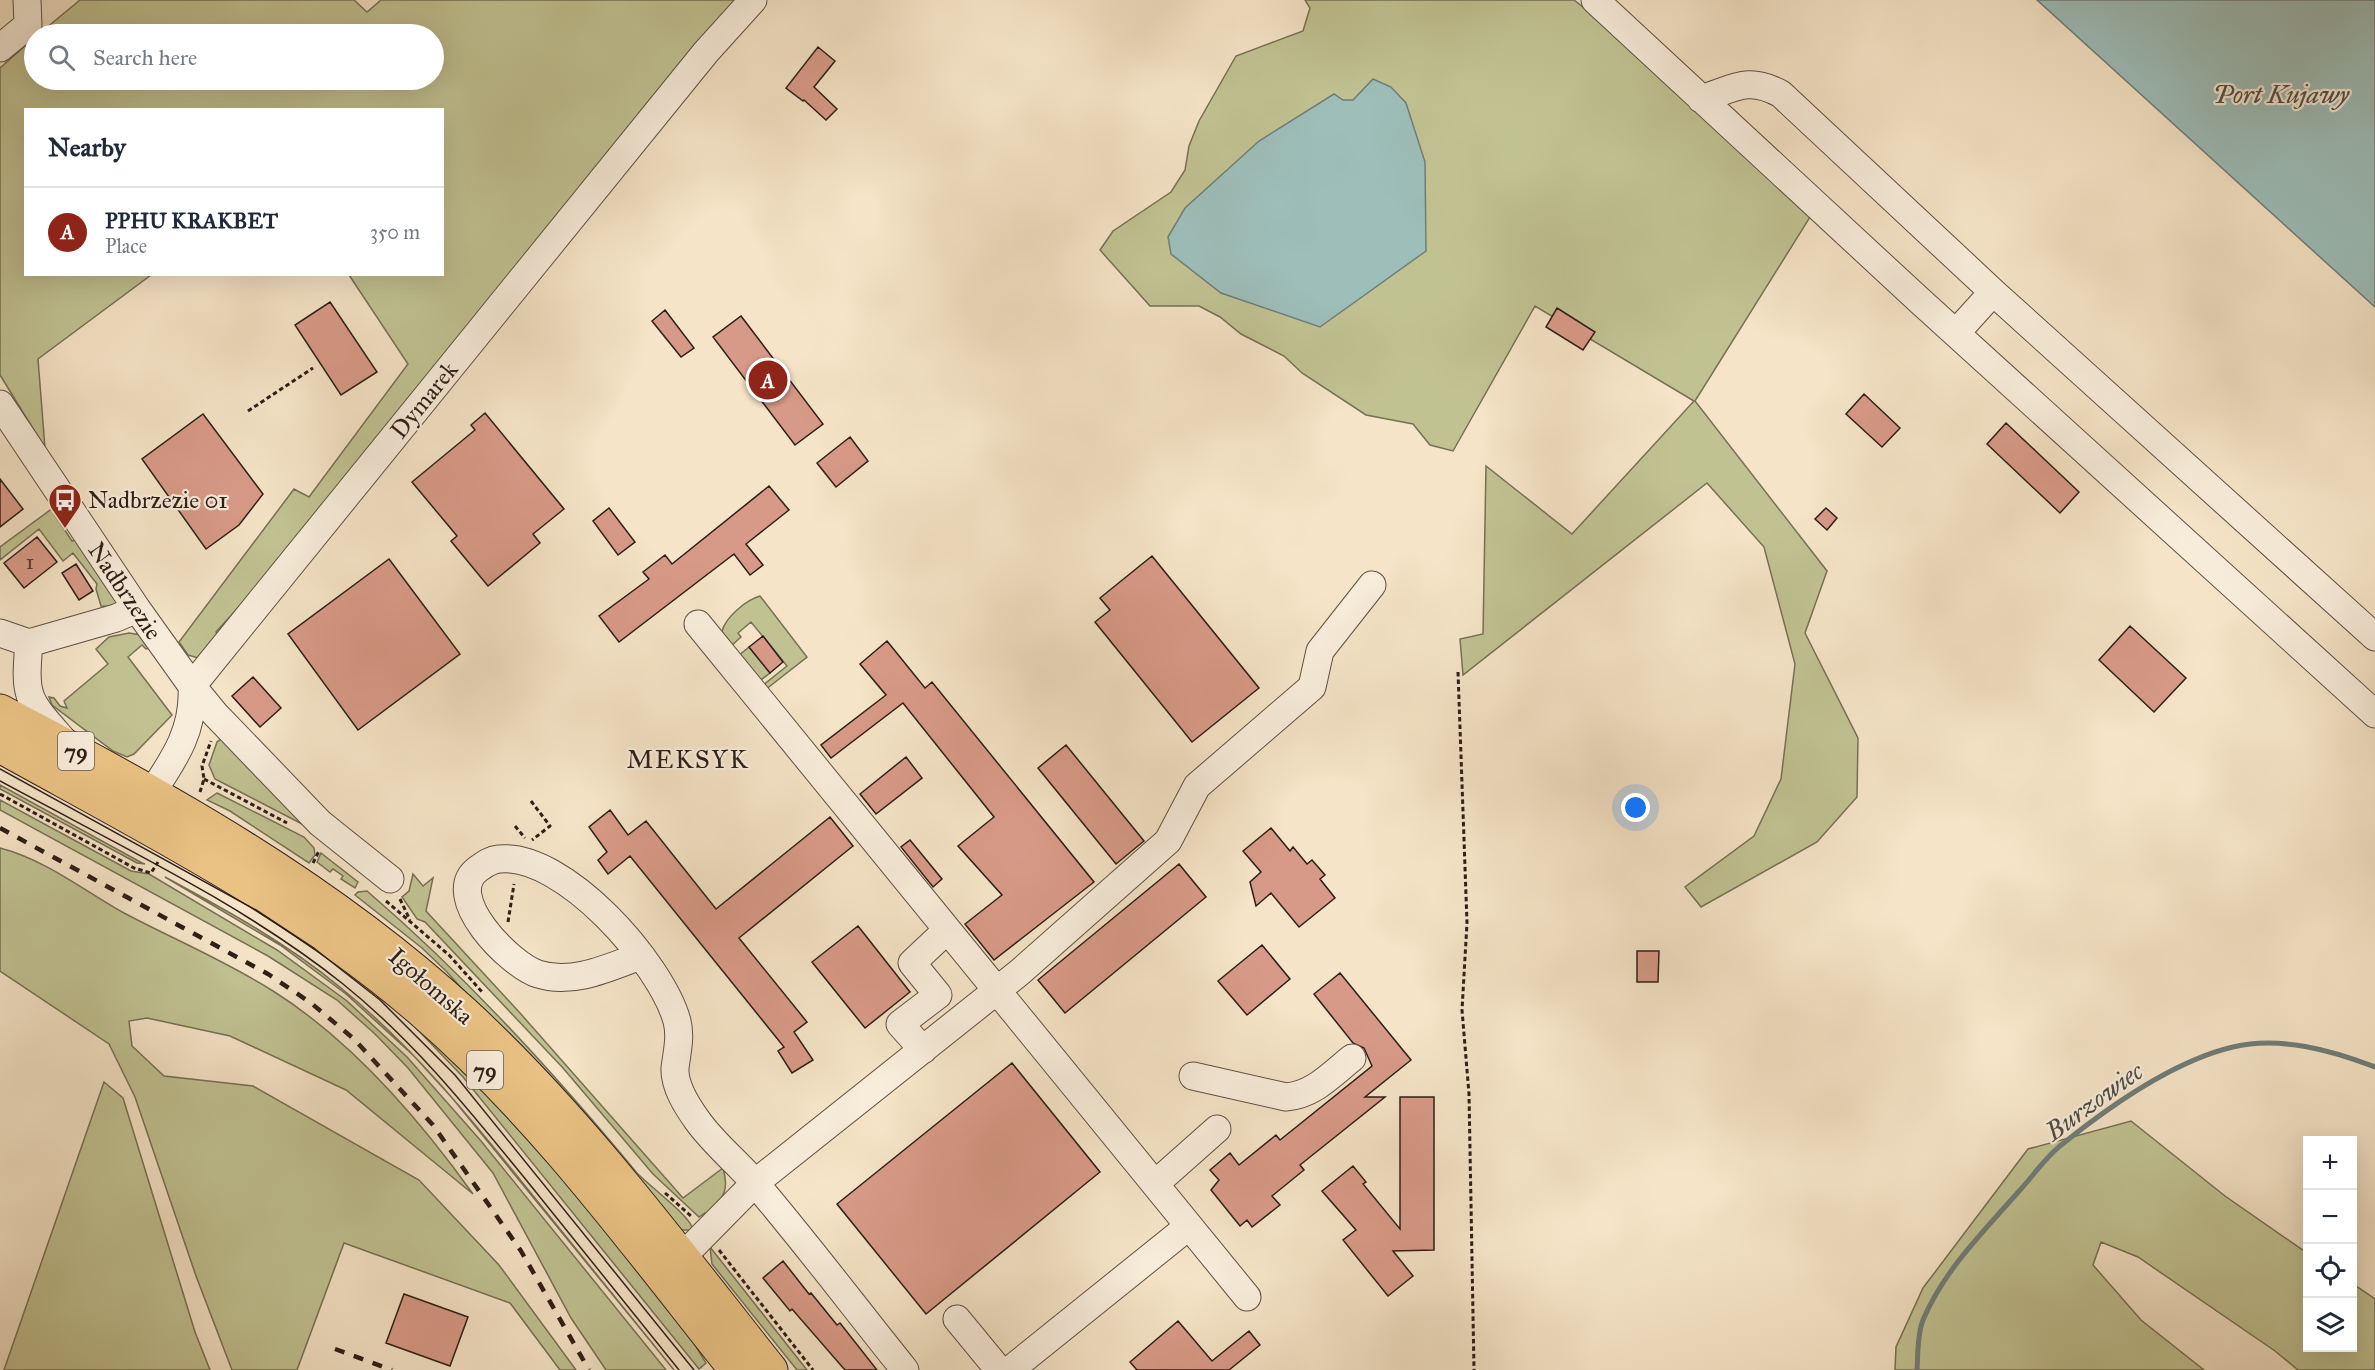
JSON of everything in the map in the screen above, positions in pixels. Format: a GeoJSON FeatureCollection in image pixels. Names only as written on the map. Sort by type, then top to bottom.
{"type":"FeatureCollection","features":[{"type":"Feature","properties":{"kind":"main road","name":"Igołomska"},"geometry":{"type":"LineString","coordinates":[[0,711],[68,746],[234,840],[305,886],[424,978],[489,1036],[544,1094],[682,1257],[771,1370]]}},
{"type":"Feature","properties":{"kind":"main road","name":"Igołomska"},"geometry":{"type":"LineString","coordinates":[[0,746],[254,889],[318,930],[398,991],[507,1092],[564,1155],[736,1370]]}},
{"type":"Feature","properties":{"kind":"street"},"geometry":{"type":"LineString","coordinates":[[27,0],[28,24]]}},
{"type":"Feature","properties":{"kind":"street","name":"Dymarek"},"geometry":{"type":"LineString","coordinates":[[192,686],[698,62],[753,0]]}},
{"type":"Feature","properties":{"kind":"street"},"geometry":{"type":"LineString","coordinates":[[1595,0],[1956,333],[2375,714]]}},
{"type":"Feature","properties":{"kind":"street"},"geometry":{"type":"LineString","coordinates":[[0,48],[24,28]]}},
{"type":"Feature","properties":{"kind":"street"},"geometry":{"type":"LineString","coordinates":[[1701,99],[1746,84],[1762,84],[1782,94],[1994,292],[2375,637]]}},
{"type":"Feature","properties":{"kind":"street"},"geometry":{"type":"LineString","coordinates":[[1956,333],[1994,292]]}},
{"type":"Feature","properties":{"kind":"street","name":"Nadbrzezie"},"geometry":{"type":"LineString","coordinates":[[0,404],[137,609],[192,686],[320,823],[390,879]]}},
{"type":"Feature","properties":{"kind":"street"},"geometry":{"type":"LineString","coordinates":[[682,1257],[755,1183],[998,990],[1168,841],[1197,786],[1312,687],[1320,651],[1372,585]]}},
{"type":"Feature","properties":{"kind":"street"},"geometry":{"type":"LineString","coordinates":[[0,633],[29,643],[116,618],[137,609]]}},
{"type":"Feature","properties":{"kind":"street"},"geometry":{"type":"LineString","coordinates":[[698,624],[1247,1297]]}},
{"type":"Feature","properties":{"kind":"street"},"geometry":{"type":"LineString","coordinates":[[29,643],[26,680],[29,696],[68,746]]}},
{"type":"Feature","properties":{"kind":"street"},"geometry":{"type":"LineString","coordinates":[[135,821],[174,758],[191,723],[192,686]]}},
{"type":"Feature","properties":{"kind":"street"},"geometry":{"type":"LineString","coordinates":[[640,956],[592,973],[563,977],[537,974],[503,950],[473,911],[466,892],[472,873],[491,860],[518,858],[545,869],[581,892],[613,922],[640,956],[662,990],[677,1021],[679,1049],[675,1071],[682,1097],[698,1122],[755,1183],[905,1370]]}},
{"type":"Feature","properties":{"kind":"street"},"geometry":{"type":"LineString","coordinates":[[923,1050],[900,1024],[938,995],[912,963],[947,930]]}},
{"type":"Feature","properties":{"kind":"street"},"geometry":{"type":"LineString","coordinates":[[1193,1076],[1286,1097],[1300,1096],[1310,1092],[1352,1058]]}},
{"type":"Feature","properties":{"kind":"street"},"geometry":{"type":"LineString","coordinates":[[1155,1184],[1217,1129]]}},
{"type":"Feature","properties":{"kind":"street"},"geometry":{"type":"LineString","coordinates":[[1010,1370],[1189,1226]]}},
{"type":"Feature","properties":{"kind":"street"},"geometry":{"type":"LineString","coordinates":[[957,1319],[999,1370]]}},
{"type":"Feature","properties":{"kind":"path"},"geometry":{"type":"LineString","coordinates":[[248,411],[313,368]]}},
{"type":"Feature","properties":{"kind":"path"},"geometry":{"type":"LineString","coordinates":[[1458,672],[1467,923],[1462,1010],[1469,1094],[1474,1370]]}},
{"type":"Feature","properties":{"kind":"path"},"geometry":{"type":"LineString","coordinates":[[197,796],[211,738]]}},
{"type":"Feature","properties":{"kind":"path"},"geometry":{"type":"LineString","coordinates":[[0,794],[134,867],[151,873],[154,869]]}},
{"type":"Feature","properties":{"kind":"path"},"geometry":{"type":"LineString","coordinates":[[515,826],[529,843],[550,826],[531,801]]}},
{"type":"Feature","properties":{"kind":"path"},"geometry":{"type":"LineString","coordinates":[[320,868],[312,862],[322,846]]}},
{"type":"Feature","properties":{"kind":"path"},"geometry":{"type":"LineString","coordinates":[[503,950],[518,858]]}},
{"type":"Feature","properties":{"kind":"path"},"geometry":{"type":"LineString","coordinates":[[719,1250],[813,1370]]}},
{"type":"Feature","properties":{"kind":"green space"},"geometry":{"type":"Polygon","coordinates":[[[80,0],[354,0],[367,12],[381,0],[736,0],[297,543],[216,632],[218,637],[198,658],[188,655],[179,642],[294,489],[309,497],[408,364],[350,276],[444,276],[444,108],[24,108],[24,276],[150,276],[38,359],[45,448],[0,375],[0,68],[24,47],[24,90],[444,90],[444,24],[51,24],[80,0]]]}},
{"type":"Feature","properties":{"kind":"green space"},"geometry":{"type":"Polygon","coordinates":[[[1305,0],[1574,0],[1603,23],[1812,214],[1695,401],[1827,571],[1805,633],[1858,738],[1857,797],[1817,842],[1701,907],[1685,887],[1754,836],[1781,779],[1795,664],[1764,547],[1707,483],[1463,675],[1460,639],[1483,634],[1486,466],[1572,534],[1694,401],[1535,306],[1453,451],[1430,445],[1413,424],[1366,415],[1302,373],[1284,356],[1241,334],[1220,317],[1199,306],[1150,306],[1100,250],[1113,231],[1171,192],[1185,170],[1189,146],[1199,121],[1236,56],[1303,31],[1310,8],[1305,0]]]}},
{"type":"Feature","properties":{"kind":"green space"},"geometry":{"type":"Polygon","coordinates":[[[57,505],[59,509],[54,514],[72,541],[79,538],[117,602],[115,607],[101,606],[96,589],[97,584],[73,553],[63,561],[39,529],[0,560],[0,547],[57,505]]]}},
{"type":"Feature","properties":{"kind":"green space"},"geometry":{"type":"Polygon","coordinates":[[[760,596],[807,657],[765,690],[762,686],[787,666],[751,622],[738,633],[741,637],[730,647],[722,631],[737,610],[760,596]]]}},
{"type":"Feature","properties":{"kind":"green space"},"geometry":{"type":"Polygon","coordinates":[[[129,633],[141,635],[150,648],[146,649],[142,645],[128,657],[172,715],[134,754],[127,757],[113,751],[52,705],[49,697],[54,698],[60,706],[67,708],[64,701],[108,664],[96,649],[109,637],[129,633]]]}},
{"type":"Feature","properties":{"kind":"green space"},"geometry":{"type":"Polygon","coordinates":[[[749,647],[770,673],[758,682],[738,656],[749,647]]]}},
{"type":"Feature","properties":{"kind":"green space"},"geometry":{"type":"Polygon","coordinates":[[[221,739],[306,826],[215,779],[209,765],[217,742],[221,739]]]}},
{"type":"Feature","properties":{"kind":"green space"},"geometry":{"type":"Polygon","coordinates":[[[0,785],[145,864],[137,863],[0,789],[0,785]]]}},
{"type":"Feature","properties":{"kind":"green space"},"geometry":{"type":"Polygon","coordinates":[[[217,793],[304,837],[314,848],[315,855],[309,863],[230,811],[207,800],[217,793]]]}},
{"type":"Feature","properties":{"kind":"green space"},"geometry":{"type":"Polygon","coordinates":[[[0,800],[131,871],[149,874],[277,950],[347,1001],[407,1057],[481,1141],[666,1370],[606,1370],[571,1318],[493,1173],[408,1068],[337,1000],[268,956],[0,810],[0,800]]]}},
{"type":"Feature","properties":{"kind":"green space"},"geometry":{"type":"Polygon","coordinates":[[[0,848],[49,868],[124,913],[255,980],[302,1011],[357,1057],[407,1110],[473,1194],[346,1090],[230,1036],[147,1018],[129,1021],[132,1046],[164,1076],[253,1086],[419,1180],[499,1265],[576,1370],[560,1370],[510,1303],[344,1243],[297,1370],[232,1370],[196,1276],[135,1097],[109,1044],[0,971],[0,848]]]}},
{"type":"Feature","properties":{"kind":"green space"},"geometry":{"type":"Polygon","coordinates":[[[321,853],[358,882],[355,888],[341,879],[343,876],[333,869],[330,872],[317,862],[321,853]]]}},
{"type":"Feature","properties":{"kind":"green space"},"geometry":{"type":"Polygon","coordinates":[[[413,874],[423,886],[433,878],[426,911],[520,1013],[683,1198],[723,1168],[725,1189],[721,1199],[708,1216],[705,1213],[699,1217],[653,1174],[563,1068],[425,922],[417,919],[402,897],[409,891],[413,874]]]}},
{"type":"Feature","properties":{"kind":"green space"},"geometry":{"type":"Polygon","coordinates":[[[165,877],[233,915],[299,956],[367,1010],[414,1056],[346,994],[280,945],[165,877]]]}},
{"type":"Feature","properties":{"kind":"green space"},"geometry":{"type":"Polygon","coordinates":[[[367,891],[404,923],[508,1026],[637,1173],[686,1217],[693,1230],[679,1230],[447,972],[422,948],[355,895],[358,892],[367,891]]]}},
{"type":"Feature","properties":{"kind":"green space"},"geometry":{"type":"Polygon","coordinates":[[[394,1005],[521,1125],[685,1328],[706,1363],[699,1369],[463,1077],[394,1005]]]}},
{"type":"Feature","properties":{"kind":"green space"},"geometry":{"type":"Polygon","coordinates":[[[414,1056],[438,1082],[461,1108],[483,1134],[633,1320],[453,1099],[414,1056]]]}},
{"type":"Feature","properties":{"kind":"green space"},"geometry":{"type":"Polygon","coordinates":[[[104,1082],[123,1098],[195,1332],[210,1370],[4,1370],[104,1082]]]}},
{"type":"Feature","properties":{"kind":"green space"},"geometry":{"type":"Polygon","coordinates":[[[2131,1121],[2225,1196],[2303,1250],[2303,1352],[2357,1352],[2357,1287],[2375,1299],[2375,1370],[2298,1370],[2275,1351],[2138,1257],[2101,1242],[2093,1265],[2141,1320],[2204,1370],[1895,1370],[1896,1347],[1923,1288],[2028,1149],[2131,1121]]]}},
{"type":"Feature","properties":{"kind":"green space"},"geometry":{"type":"Polygon","coordinates":[[[710,1247],[807,1370],[797,1370],[712,1264],[710,1247]]]}},
{"type":"Feature","properties":{"kind":"water","name":"Port Kujawy"},"geometry":{"type":"Polygon","coordinates":[[[2037,0],[2375,0],[2375,307],[2037,0]]]}},
{"type":"Feature","properties":{"kind":"water"},"geometry":{"type":"Polygon","coordinates":[[[1373,79],[1391,87],[1406,103],[1425,162],[1426,251],[1320,327],[1221,293],[1171,254],[1168,237],[1185,208],[1259,141],[1334,94],[1343,100],[1353,100],[1373,79]]]}},
{"type":"Feature","properties":{"kind":"building"},"geometry":{"type":"Polygon","coordinates":[[[818,47],[835,61],[814,87],[837,109],[826,120],[804,100],[786,88],[818,47]]]}},
{"type":"Feature","properties":{"kind":"building"},"geometry":{"type":"Polygon","coordinates":[[[330,302],[377,372],[341,395],[295,325],[330,302]]]}},
{"type":"Feature","properties":{"kind":"building"},"geometry":{"type":"Polygon","coordinates":[[[1557,308],[1595,332],[1583,350],[1546,327],[1557,308]]]}},
{"type":"Feature","properties":{"kind":"building"},"geometry":{"type":"Polygon","coordinates":[[[665,310],[694,348],[681,357],[652,321],[665,310]]]}},
{"type":"Feature","properties":{"kind":"building"},"geometry":{"type":"Polygon","coordinates":[[[741,316],[823,424],[795,445],[713,337],[741,316]]]}},
{"type":"Feature","properties":{"kind":"building"},"geometry":{"type":"Polygon","coordinates":[[[1864,394],[1900,428],[1882,447],[1846,414],[1864,394]]]}},
{"type":"Feature","properties":{"kind":"building"},"geometry":{"type":"Polygon","coordinates":[[[485,413],[564,509],[533,534],[540,543],[488,586],[451,541],[457,536],[412,482],[475,430],[471,425],[485,413]]]}},
{"type":"Feature","properties":{"kind":"building"},"geometry":{"type":"Polygon","coordinates":[[[203,414],[263,494],[239,525],[206,549],[142,459],[203,414]]]}},
{"type":"Feature","properties":{"kind":"building"},"geometry":{"type":"Polygon","coordinates":[[[2006,423],[2079,492],[2060,513],[1987,444],[2006,423]]]}},
{"type":"Feature","properties":{"kind":"building"},"geometry":{"type":"Polygon","coordinates":[[[850,437],[868,461],[836,487],[817,463],[850,437]]]}},
{"type":"Feature","properties":{"kind":"building"},"geometry":{"type":"Polygon","coordinates":[[[0,479],[23,509],[0,527],[0,479]]]}},
{"type":"Feature","properties":{"kind":"building"},"geometry":{"type":"Polygon","coordinates":[[[769,486],[789,510],[746,544],[763,565],[750,575],[734,554],[619,642],[599,616],[649,579],[643,572],[665,555],[672,564],[769,486]]]}},
{"type":"Feature","properties":{"kind":"building"},"geometry":{"type":"Polygon","coordinates":[[[609,508],[635,542],[618,555],[593,521],[609,508]]]}},
{"type":"Feature","properties":{"kind":"building"},"geometry":{"type":"Polygon","coordinates":[[[1826,508],[1837,518],[1827,530],[1815,519],[1826,508]]]}},
{"type":"Feature","properties":{"kind":"building"},"geometry":{"type":"Polygon","coordinates":[[[37,537],[57,562],[24,588],[4,563],[37,537]]]}},
{"type":"Feature","properties":{"kind":"building"},"geometry":{"type":"Polygon","coordinates":[[[1152,556],[1259,688],[1192,742],[1095,622],[1110,610],[1100,598],[1152,556]]]}},
{"type":"Feature","properties":{"kind":"building"},"geometry":{"type":"Polygon","coordinates":[[[389,559],[460,654],[358,730],[288,634],[389,559]]]}},
{"type":"Feature","properties":{"kind":"building"},"geometry":{"type":"Polygon","coordinates":[[[76,564],[93,591],[79,600],[62,573],[76,564]]]}},
{"type":"Feature","properties":{"kind":"building"},"geometry":{"type":"Polygon","coordinates":[[[2130,626],[2186,678],[2154,712],[2099,660],[2130,626]]]}},
{"type":"Feature","properties":{"kind":"building"},"geometry":{"type":"Polygon","coordinates":[[[763,636],[783,662],[770,673],[749,647],[763,636]]]}},
{"type":"Feature","properties":{"kind":"building"},"geometry":{"type":"Polygon","coordinates":[[[887,641],[925,688],[932,682],[1094,882],[994,960],[965,924],[1002,895],[958,846],[994,817],[903,703],[831,758],[821,745],[886,695],[860,664],[887,641]]]}},
{"type":"Feature","properties":{"kind":"building"},"geometry":{"type":"Polygon","coordinates":[[[253,677],[281,708],[260,727],[232,696],[253,677]]]}},
{"type":"Feature","properties":{"kind":"building"},"geometry":{"type":"Polygon","coordinates":[[[1066,745],[1144,841],[1116,864],[1038,768],[1066,745]]]}},
{"type":"Feature","properties":{"kind":"building"},"geometry":{"type":"Polygon","coordinates":[[[906,757],[922,778],[876,814],[860,794],[906,757]]]}},
{"type":"Feature","properties":{"kind":"building"},"geometry":{"type":"Polygon","coordinates":[[[610,810],[628,835],[646,821],[716,909],[830,817],[853,846],[739,938],[807,1022],[794,1032],[813,1060],[792,1073],[778,1051],[784,1047],[630,856],[608,874],[598,860],[607,852],[589,827],[610,810]]]}},
{"type":"Feature","properties":{"kind":"building"},"geometry":{"type":"Polygon","coordinates":[[[1271,828],[1290,851],[1293,847],[1307,864],[1312,860],[1325,875],[1320,879],[1335,898],[1299,927],[1271,893],[1256,906],[1250,882],[1261,872],[1243,851],[1271,828]]]}},
{"type":"Feature","properties":{"kind":"building"},"geometry":{"type":"Polygon","coordinates":[[[910,840],[942,879],[933,887],[901,847],[910,840]]]}},
{"type":"Feature","properties":{"kind":"building"},"geometry":{"type":"Polygon","coordinates":[[[1179,864],[1206,897],[1065,1013],[1038,980],[1179,864]]]}},
{"type":"Feature","properties":{"kind":"building"},"geometry":{"type":"Polygon","coordinates":[[[858,926],[910,992],[865,1028],[812,962],[858,926]]]}},
{"type":"Feature","properties":{"kind":"building"},"geometry":{"type":"Polygon","coordinates":[[[1262,945],[1290,979],[1247,1015],[1218,981],[1262,945]]]}},
{"type":"Feature","properties":{"kind":"building"},"geometry":{"type":"Polygon","coordinates":[[[1637,951],[1659,951],[1658,982],[1637,982],[1637,951]]]}},
{"type":"Feature","properties":{"kind":"building"},"geometry":{"type":"Polygon","coordinates":[[[1340,973],[1411,1060],[1365,1097],[1385,1097],[1300,1165],[1304,1170],[1272,1196],[1280,1205],[1252,1227],[1247,1220],[1240,1226],[1211,1190],[1219,1180],[1210,1170],[1230,1153],[1239,1165],[1276,1135],[1280,1140],[1372,1066],[1364,1048],[1353,1043],[1314,994],[1340,973]]]}},
{"type":"Feature","properties":{"kind":"building"},"geometry":{"type":"Polygon","coordinates":[[[1012,1063],[1100,1172],[926,1314],[837,1204],[1012,1063]]]}},
{"type":"Feature","properties":{"kind":"building"},"geometry":{"type":"Polygon","coordinates":[[[1400,1097],[1434,1097],[1434,1250],[1393,1251],[1413,1276],[1388,1296],[1343,1240],[1356,1230],[1322,1191],[1353,1166],[1366,1182],[1363,1184],[1400,1229],[1400,1097]]]}},
{"type":"Feature","properties":{"kind":"building"},"geometry":{"type":"Polygon","coordinates":[[[783,1261],[837,1325],[840,1323],[877,1370],[845,1370],[792,1309],[790,1311],[763,1278],[783,1261]]]}},
{"type":"Feature","properties":{"kind":"building"},"geometry":{"type":"Polygon","coordinates":[[[404,1294],[468,1317],[450,1366],[386,1343],[404,1294]]]}},
{"type":"Feature","properties":{"kind":"building"},"geometry":{"type":"Polygon","coordinates":[[[1178,1321],[1212,1361],[1249,1331],[1260,1345],[1229,1370],[1137,1370],[1130,1362],[1178,1321]]]}},
{"type":"Feature","properties":{"kind":"waterway","name":"Burzowiec"},"geometry":{"type":"LineString","coordinates":[[1917,1370],[1919,1338],[1923,1320],[1953,1268],[2049,1156],[2078,1131],[2120,1102],[2164,1074],[2187,1063],[2233,1047],[2251,1044],[2305,1046],[2375,1067]]}},
{"type":"Feature","properties":{"kind":"tram line"},"geometry":{"type":"LineString","coordinates":[[0,769],[256,910],[315,949],[380,1000],[455,1075],[694,1370]]}},
{"type":"Feature","properties":{"kind":"tram line"},"geometry":{"type":"LineString","coordinates":[[0,781],[176,875],[263,927],[343,984],[369,1006],[394,1029],[462,1102],[679,1370]]}},
{"type":"Feature","properties":{"kind":"railway"},"geometry":{"type":"LineString","coordinates":[[0,828],[268,974],[311,1003],[354,1039],[433,1125],[521,1251],[589,1370]]}},
{"type":"Feature","properties":{"kind":"railway"},"geometry":{"type":"LineString","coordinates":[[335,1349],[392,1370]]}},
{"type":"Feature","properties":{"kind":"place","name":"PPHU KRAKBET"},"geometry":{"type":"Point","coordinates":[768,380]}},
{"type":"Feature","properties":{"kind":"place","name":"Nadbrzezie 01"},"geometry":{"type":"Point","coordinates":[65,529]}},
{"type":"Feature","properties":{"kind":"district","name":"MEKSYK"},"geometry":{"type":"Point","coordinates":[688,759]}}]}
